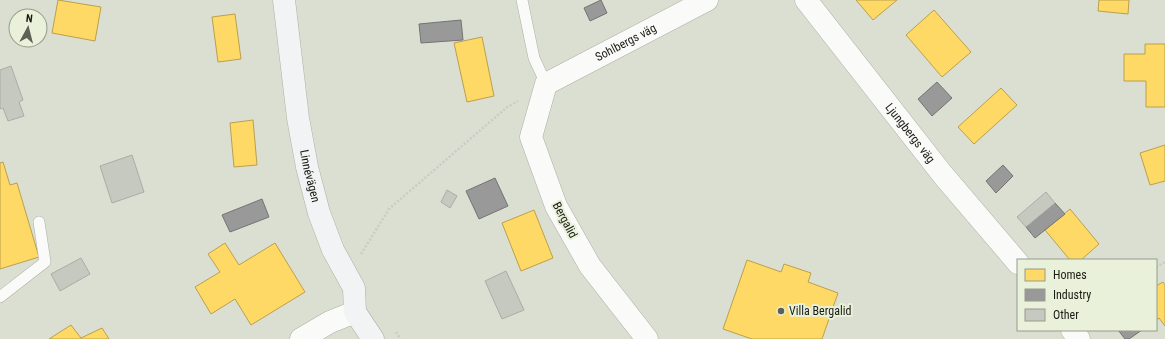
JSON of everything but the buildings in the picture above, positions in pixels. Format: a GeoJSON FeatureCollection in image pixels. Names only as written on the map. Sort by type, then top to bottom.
{"type":"FeatureCollection","features":[{"type":"Feature","properties":{"kind":"street","name":"Linnévägen"},"geometry":{"type":"LineString","coordinates":[[284,0],[298,118],[307,167],[319,214],[333,250],[354,288],[355,312]]}},
{"type":"Feature","properties":{"kind":"street","name":"Sohlbergs väg"},"geometry":{"type":"LineString","coordinates":[[546,84],[707,0]]}},
{"type":"Feature","properties":{"kind":"street","name":"Ljungbergs väg"},"geometry":{"type":"LineString","coordinates":[[806,0],[943,175],[1017,262]]}},
{"type":"Feature","properties":{"kind":"street","name":"Bergalid"},"geometry":{"type":"LineString","coordinates":[[546,84],[531,137],[556,206],[590,266],[647,339]]}},
{"type":"Feature","properties":{"kind":"street"},"geometry":{"type":"LineString","coordinates":[[301,339],[330,322],[355,312],[373,339]]}},
{"type":"Feature","properties":{"kind":"street"},"geometry":{"type":"LineString","coordinates":[[1073,331],[1079,339]]}},
{"type":"Feature","properties":{"kind":"lane"},"geometry":{"type":"LineString","coordinates":[[522,0],[534,58],[546,84]]}},
{"type":"Feature","properties":{"kind":"lane"},"geometry":{"type":"LineString","coordinates":[[0,297],[45,262],[39,222]]}},
{"type":"Feature","properties":{"kind":"path"},"geometry":{"type":"LineString","coordinates":[[359,257],[390,209],[506,108],[546,84]]}},
{"type":"Feature","properties":{"kind":"place","name":"Villa Bergalid"},"geometry":{"type":"Point","coordinates":[781,311]}}]}
